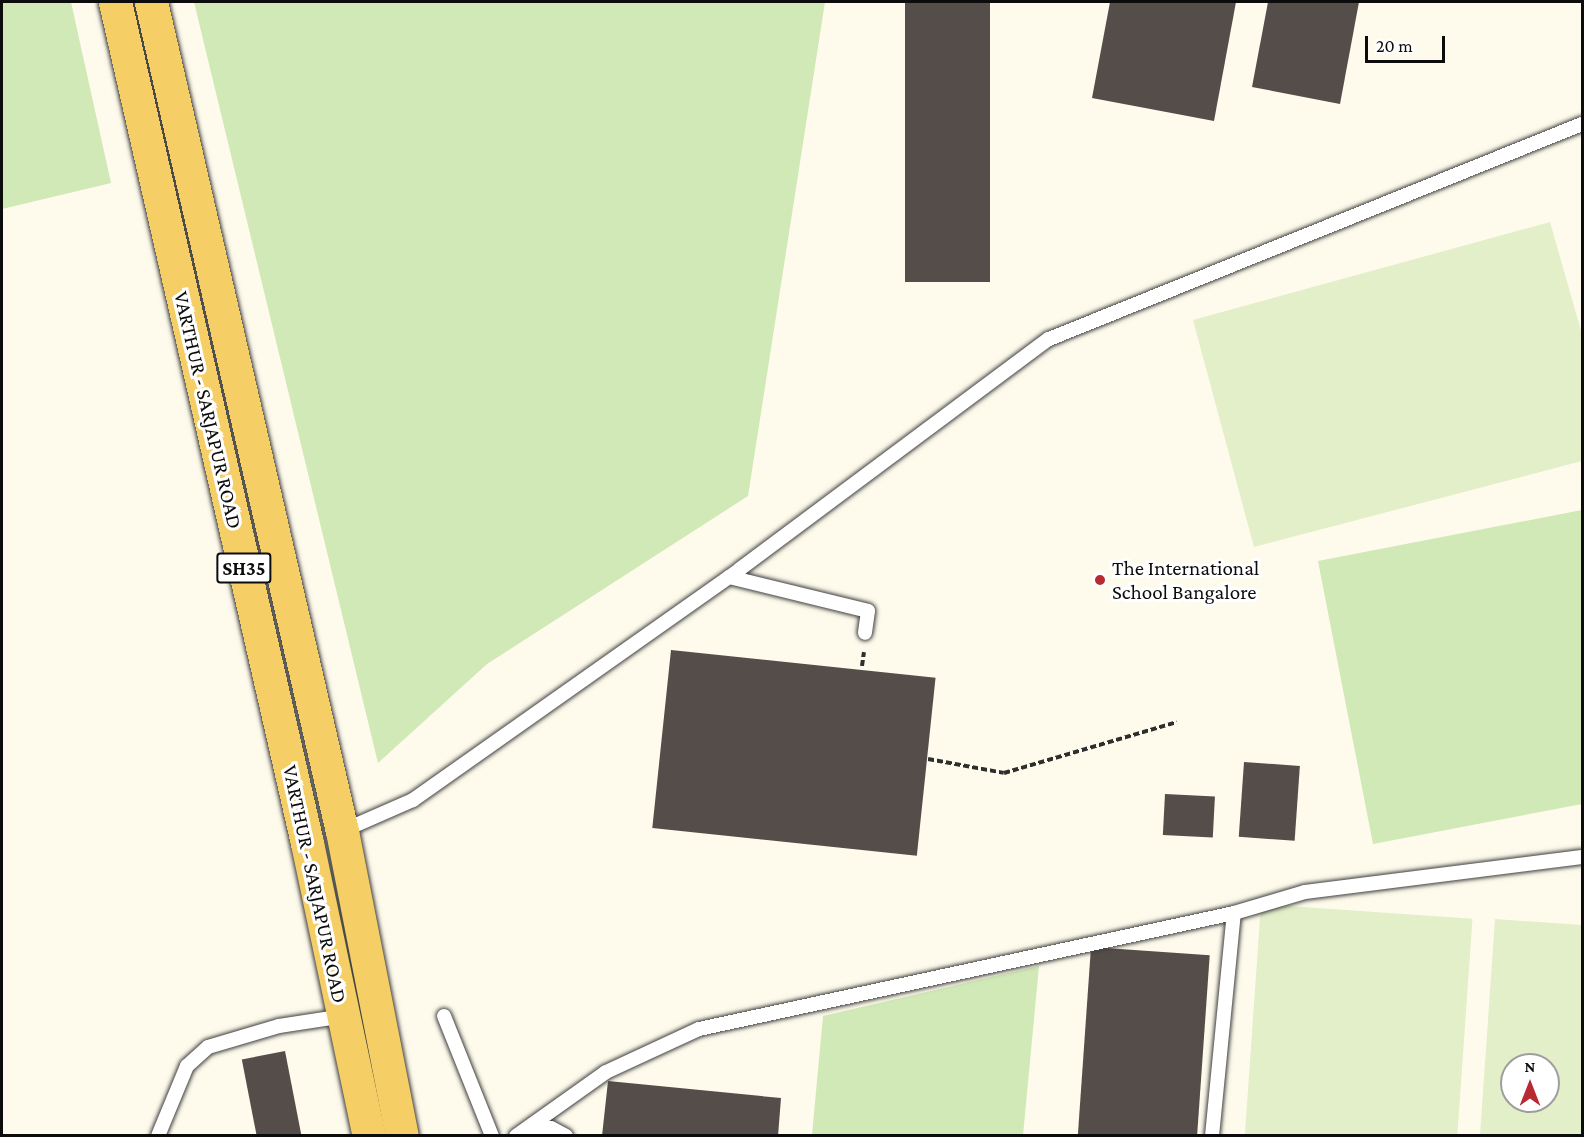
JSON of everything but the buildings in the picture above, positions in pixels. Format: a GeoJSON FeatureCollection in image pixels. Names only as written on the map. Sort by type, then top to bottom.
{"type":"FeatureCollection","features":[{"type":"Feature","properties":{"kind":"main road","name":"VARTHUR - SARJAPUR ROAD"},"geometry":{"type":"LineString","coordinates":[[115,2],[344,1016],[369,1136]]}},
{"type":"Feature","properties":{"kind":"main road","name":"VARTHUR - SARJAPUR ROAD"},"geometry":{"type":"LineString","coordinates":[[151,2],[342,831],[402,1136]]}},
{"type":"Feature","properties":{"kind":"lane"},"geometry":{"type":"LineString","coordinates":[[342,831],[413,800],[729,577],[1049,339],[1582,124]]}},
{"type":"Feature","properties":{"kind":"lane"},"geometry":{"type":"LineString","coordinates":[[729,577],[868,611],[865,633]]}},
{"type":"Feature","properties":{"kind":"lane"},"geometry":{"type":"LineString","coordinates":[[566,1136],[551,1128],[539,1127],[516,1136],[606,1072],[699,1029],[1234,913],[1305,892],[1582,858]]}},
{"type":"Feature","properties":{"kind":"lane"},"geometry":{"type":"LineString","coordinates":[[1212,1136],[1234,913]]}},
{"type":"Feature","properties":{"kind":"lane"},"geometry":{"type":"LineString","coordinates":[[158,1136],[187,1066],[208,1047],[279,1026],[344,1016]]}},
{"type":"Feature","properties":{"kind":"lane"},"geometry":{"type":"LineString","coordinates":[[444,1016],[492,1136]]}},
{"type":"Feature","properties":{"kind":"path"},"geometry":{"type":"LineString","coordinates":[[928,759],[1004,773],[1177,722]]}},
{"type":"Feature","properties":{"kind":"green space"},"geometry":{"type":"Polygon","coordinates":[[[2,2],[71,2],[111,183],[2,209],[2,2]]]}},
{"type":"Feature","properties":{"kind":"green space"},"geometry":{"type":"Polygon","coordinates":[[[194,2],[825,2],[748,496],[487,664],[378,763],[194,2]]]}},
{"type":"Feature","properties":{"kind":"green space"},"geometry":{"type":"Polygon","coordinates":[[[1550,222],[1582,334],[1582,461],[1254,547],[1193,320],[1550,222]]]}},
{"type":"Feature","properties":{"kind":"green space"},"geometry":{"type":"Polygon","coordinates":[[[1582,510],[1582,804],[1373,844],[1318,561],[1582,510]]]}},
{"type":"Feature","properties":{"kind":"green space"},"geometry":{"type":"Polygon","coordinates":[[[1261,904],[1472,919],[1457,1136],[1245,1136],[1261,904]]]}},
{"type":"Feature","properties":{"kind":"green space"},"geometry":{"type":"Polygon","coordinates":[[[1495,919],[1582,925],[1582,1135],[1480,1135],[1495,919]]]}},
{"type":"Feature","properties":{"kind":"green space"},"geometry":{"type":"Polygon","coordinates":[[[1039,966],[1023,1135],[812,1135],[823,1016],[1039,966]]]}},
{"type":"Feature","properties":{"kind":"place","name":"The International School Bangalore"},"geometry":{"type":"Point","coordinates":[1100,580]}}]}
